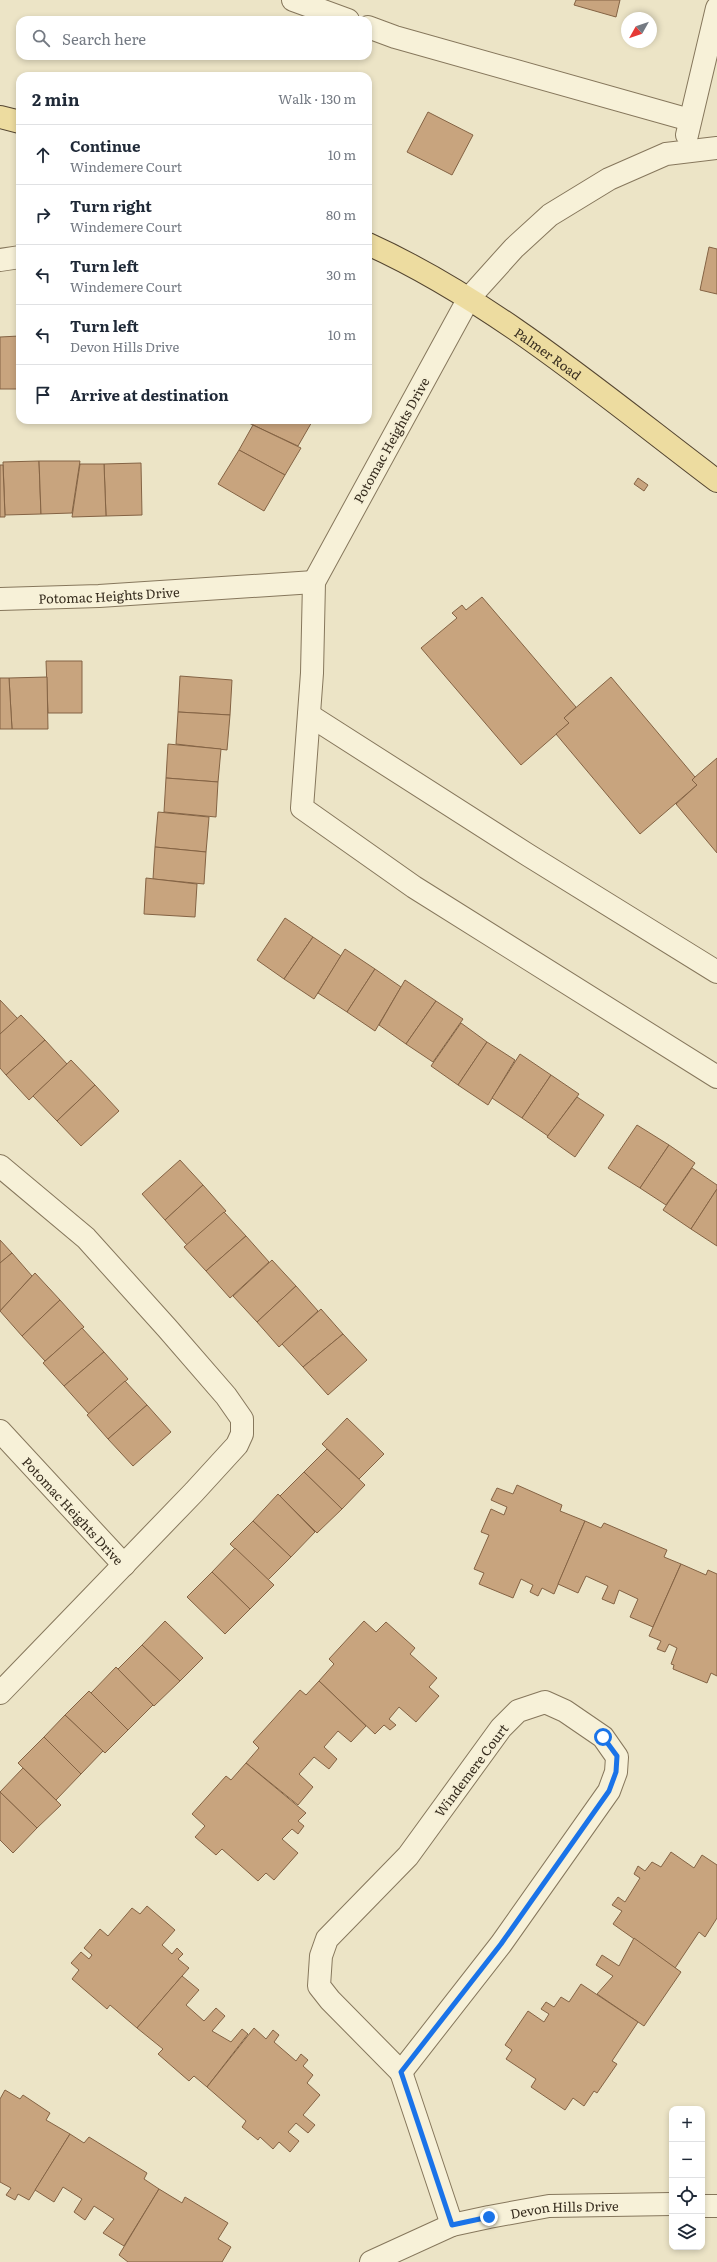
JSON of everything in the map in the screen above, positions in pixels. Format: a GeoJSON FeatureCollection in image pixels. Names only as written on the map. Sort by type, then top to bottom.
{"type":"FeatureCollection","features":[{"type":"Feature","properties":{"kind":"main road"},"geometry":{"type":"LineString","coordinates":[[0,116],[16,121]]}},
{"type":"Feature","properties":{"kind":"main road","name":"Palmer Road"},"geometry":{"type":"LineString","coordinates":[[372,246],[469,298],[521,333],[717,481]]}},
{"type":"Feature","properties":{"kind":"street"},"geometry":{"type":"LineString","coordinates":[[293,0],[337,16]]}},
{"type":"Feature","properties":{"kind":"street"},"geometry":{"type":"LineString","coordinates":[[683,152],[717,8]]}},
{"type":"Feature","properties":{"kind":"street"},"geometry":{"type":"LineString","coordinates":[[372,29],[394,37],[690,120]]}},
{"type":"Feature","properties":{"kind":"street","name":"Potomac Heights Drive"},"geometry":{"type":"LineString","coordinates":[[717,148],[666,154],[609,179],[550,215],[514,248],[469,298],[314,582],[309,715],[302,808],[414,887],[717,1077]]}},
{"type":"Feature","properties":{"kind":"street"},"geometry":{"type":"LineString","coordinates":[[0,260],[16,258]]}},
{"type":"Feature","properties":{"kind":"street","name":"Potomac Heights Drive"},"geometry":{"type":"LineString","coordinates":[[0,599],[100,596],[314,582]]}},
{"type":"Feature","properties":{"kind":"street"},"geometry":{"type":"LineString","coordinates":[[309,715],[528,855],[717,972]]}},
{"type":"Feature","properties":{"kind":"street"},"geometry":{"type":"LineString","coordinates":[[0,1166],[86,1238],[226,1396],[242,1419],[242,1434],[237,1445],[124,1565]]}},
{"type":"Feature","properties":{"kind":"street","name":"Potomac Heights Drive"},"geometry":{"type":"LineString","coordinates":[[0,1431],[124,1565],[0,1693]]}},
{"type":"Feature","properties":{"kind":"street","name":"Windemere Court"},"geometry":{"type":"LineString","coordinates":[[401,2072],[501,1944],[609,1791],[616,1772],[617,1756],[603,1737],[565,1712],[545,1702],[518,1711],[501,1728],[408,1856],[327,1940],[319,1970],[319,1986],[330,2000],[401,2072],[452,2225]]}},
{"type":"Feature","properties":{"kind":"street","name":"Devon Hills Drive"},"geometry":{"type":"LineString","coordinates":[[371,2262],[452,2225],[549,2206],[642,2203],[669,2204]]}},
{"type":"Feature","properties":{"kind":"street"},"geometry":{"type":"LineString","coordinates":[[705,2206],[717,2206]]}},
{"type":"Feature","properties":{"kind":"building"},"geometry":{"type":"Polygon","coordinates":[[[576,0],[620,0],[616,17],[574,5],[576,0]]]}},
{"type":"Feature","properties":{"kind":"building"},"geometry":{"type":"Polygon","coordinates":[[[428,112],[473,135],[452,175],[407,152],[428,112]]]}},
{"type":"Feature","properties":{"kind":"building"},"geometry":{"type":"Polygon","coordinates":[[[709,247],[717,249],[717,294],[700,290],[709,247]]]}},
{"type":"Feature","properties":{"kind":"building"},"geometry":{"type":"Polygon","coordinates":[[[16,336],[16,389],[0,389],[0,337],[16,336]]]}},
{"type":"Feature","properties":{"kind":"building"},"geometry":{"type":"Polygon","coordinates":[[[251,424],[311,424],[298,446],[251,424]]]}},
{"type":"Feature","properties":{"kind":"building"},"geometry":{"type":"Polygon","coordinates":[[[253,425],[301,448],[285,475],[239,450],[253,425]]]}},
{"type":"Feature","properties":{"kind":"building"},"geometry":{"type":"Polygon","coordinates":[[[239,450],[285,475],[264,511],[218,484],[239,450]]]}},
{"type":"Feature","properties":{"kind":"building"},"geometry":{"type":"Polygon","coordinates":[[[39,461],[41,514],[5,515],[3,462],[39,461]]]}},
{"type":"Feature","properties":{"kind":"building"},"geometry":{"type":"Polygon","coordinates":[[[39,461],[80,461],[72,513],[41,514],[39,461]]]}},
{"type":"Feature","properties":{"kind":"building"},"geometry":{"type":"Polygon","coordinates":[[[141,463],[142,515],[106,516],[104,464],[141,463]]]}},
{"type":"Feature","properties":{"kind":"building"},"geometry":{"type":"Polygon","coordinates":[[[80,464],[104,464],[106,516],[72,517],[80,464]]]}},
{"type":"Feature","properties":{"kind":"building"},"geometry":{"type":"Polygon","coordinates":[[[0,465],[3,465],[5,517],[0,517],[0,465]]]}},
{"type":"Feature","properties":{"kind":"building"},"geometry":{"type":"Polygon","coordinates":[[[638,478],[648,485],[644,491],[634,484],[638,478]]]}},
{"type":"Feature","properties":{"kind":"building"},"geometry":{"type":"Polygon","coordinates":[[[482,597],[576,707],[564,718],[569,723],[521,765],[421,648],[457,618],[452,613],[462,605],[466,610],[482,597]]]}},
{"type":"Feature","properties":{"kind":"building"},"geometry":{"type":"Polygon","coordinates":[[[46,661],[82,661],[82,713],[48,713],[46,661]]]}},
{"type":"Feature","properties":{"kind":"building"},"geometry":{"type":"Polygon","coordinates":[[[180,676],[232,680],[230,715],[178,712],[180,676]]]}},
{"type":"Feature","properties":{"kind":"building"},"geometry":{"type":"Polygon","coordinates":[[[47,677],[48,729],[12,729],[9,678],[47,677]]]}},
{"type":"Feature","properties":{"kind":"building"},"geometry":{"type":"Polygon","coordinates":[[[611,677],[695,777],[692,780],[697,785],[640,834],[556,734],[569,723],[564,718],[611,677]]]}},
{"type":"Feature","properties":{"kind":"building"},"geometry":{"type":"Polygon","coordinates":[[[0,678],[9,678],[12,729],[0,729],[0,678]]]}},
{"type":"Feature","properties":{"kind":"building"},"geometry":{"type":"Polygon","coordinates":[[[178,712],[230,715],[227,750],[176,744],[178,712]]]}},
{"type":"Feature","properties":{"kind":"building"},"geometry":{"type":"Polygon","coordinates":[[[168,744],[221,749],[218,782],[166,778],[168,744]]]}},
{"type":"Feature","properties":{"kind":"building"},"geometry":{"type":"Polygon","coordinates":[[[717,758],[717,853],[676,804],[697,785],[692,780],[717,758]]]}},
{"type":"Feature","properties":{"kind":"building"},"geometry":{"type":"Polygon","coordinates":[[[166,778],[218,782],[216,817],[164,812],[166,778]]]}},
{"type":"Feature","properties":{"kind":"building"},"geometry":{"type":"Polygon","coordinates":[[[158,812],[209,817],[206,852],[155,847],[158,812]]]}},
{"type":"Feature","properties":{"kind":"building"},"geometry":{"type":"Polygon","coordinates":[[[155,847],[206,852],[204,884],[153,879],[155,847]]]}},
{"type":"Feature","properties":{"kind":"building"},"geometry":{"type":"Polygon","coordinates":[[[146,878],[197,884],[195,917],[144,914],[146,878]]]}},
{"type":"Feature","properties":{"kind":"building"},"geometry":{"type":"Polygon","coordinates":[[[285,918],[313,937],[284,979],[257,960],[285,918]]]}},
{"type":"Feature","properties":{"kind":"building"},"geometry":{"type":"Polygon","coordinates":[[[313,937],[341,956],[314,999],[284,979],[313,937]]]}},
{"type":"Feature","properties":{"kind":"building"},"geometry":{"type":"Polygon","coordinates":[[[345,949],[375,969],[347,1012],[318,993],[345,949]]]}},
{"type":"Feature","properties":{"kind":"building"},"geometry":{"type":"Polygon","coordinates":[[[375,969],[401,987],[375,1031],[347,1012],[375,969]]]}},
{"type":"Feature","properties":{"kind":"building"},"geometry":{"type":"Polygon","coordinates":[[[405,980],[436,1001],[406,1044],[379,1025],[405,980]]]}},
{"type":"Feature","properties":{"kind":"building"},"geometry":{"type":"Polygon","coordinates":[[[0,1000],[18,1019],[0,1034],[0,1000]]]}},
{"type":"Feature","properties":{"kind":"building"},"geometry":{"type":"Polygon","coordinates":[[[436,1001],[463,1019],[433,1062],[406,1044],[436,1001]]]}},
{"type":"Feature","properties":{"kind":"building"},"geometry":{"type":"Polygon","coordinates":[[[21,1015],[45,1040],[6,1075],[0,1068],[0,1034],[21,1015]]]}},
{"type":"Feature","properties":{"kind":"building"},"geometry":{"type":"Polygon","coordinates":[[[461,1023],[487,1042],[458,1085],[431,1066],[461,1023]]]}},
{"type":"Feature","properties":{"kind":"building"},"geometry":{"type":"Polygon","coordinates":[[[45,1040],[67,1064],[29,1100],[6,1075],[45,1040]]]}},
{"type":"Feature","properties":{"kind":"building"},"geometry":{"type":"Polygon","coordinates":[[[487,1042],[515,1060],[488,1105],[458,1085],[487,1042]]]}},
{"type":"Feature","properties":{"kind":"building"},"geometry":{"type":"Polygon","coordinates":[[[520,1054],[551,1075],[522,1118],[492,1098],[520,1054]]]}},
{"type":"Feature","properties":{"kind":"building"},"geometry":{"type":"Polygon","coordinates":[[[71,1060],[95,1085],[57,1121],[33,1096],[71,1060]]]}},
{"type":"Feature","properties":{"kind":"building"},"geometry":{"type":"Polygon","coordinates":[[[551,1075],[579,1094],[548,1136],[522,1118],[551,1075]]]}},
{"type":"Feature","properties":{"kind":"building"},"geometry":{"type":"Polygon","coordinates":[[[95,1085],[119,1111],[81,1146],[57,1121],[95,1085]]]}},
{"type":"Feature","properties":{"kind":"building"},"geometry":{"type":"Polygon","coordinates":[[[577,1097],[604,1115],[575,1157],[547,1137],[577,1097]]]}},
{"type":"Feature","properties":{"kind":"building"},"geometry":{"type":"Polygon","coordinates":[[[637,1125],[669,1145],[640,1188],[608,1168],[637,1125]]]}},
{"type":"Feature","properties":{"kind":"building"},"geometry":{"type":"Polygon","coordinates":[[[669,1145],[695,1163],[666,1205],[640,1188],[669,1145]]]}},
{"type":"Feature","properties":{"kind":"building"},"geometry":{"type":"Polygon","coordinates":[[[180,1160],[203,1185],[165,1220],[142,1194],[180,1160]]]}},
{"type":"Feature","properties":{"kind":"building"},"geometry":{"type":"Polygon","coordinates":[[[692,1168],[717,1185],[717,1189],[691,1229],[663,1210],[692,1168]]]}},
{"type":"Feature","properties":{"kind":"building"},"geometry":{"type":"Polygon","coordinates":[[[203,1185],[226,1211],[187,1245],[165,1220],[203,1185]]]}},
{"type":"Feature","properties":{"kind":"building"},"geometry":{"type":"Polygon","coordinates":[[[717,1189],[717,1246],[691,1229],[717,1189]]]}},
{"type":"Feature","properties":{"kind":"building"},"geometry":{"type":"Polygon","coordinates":[[[224,1212],[246,1236],[206,1271],[184,1247],[224,1212]]]}},
{"type":"Feature","properties":{"kind":"building"},"geometry":{"type":"Polygon","coordinates":[[[246,1236],[269,1262],[230,1298],[206,1271],[246,1236]]]}},
{"type":"Feature","properties":{"kind":"building"},"geometry":{"type":"Polygon","coordinates":[[[0,1240],[12,1253],[0,1263],[0,1240]]]}},
{"type":"Feature","properties":{"kind":"building"},"geometry":{"type":"Polygon","coordinates":[[[12,1253],[32,1276],[0,1311],[0,1263],[12,1253]]]}},
{"type":"Feature","properties":{"kind":"building"},"geometry":{"type":"Polygon","coordinates":[[[272,1260],[296,1286],[257,1322],[233,1296],[272,1260]]]}},
{"type":"Feature","properties":{"kind":"building"},"geometry":{"type":"Polygon","coordinates":[[[35,1273],[60,1300],[22,1336],[0,1311],[35,1273]]]}},
{"type":"Feature","properties":{"kind":"building"},"geometry":{"type":"Polygon","coordinates":[[[296,1286],[318,1311],[279,1347],[257,1322],[296,1286]]]}},
{"type":"Feature","properties":{"kind":"building"},"geometry":{"type":"Polygon","coordinates":[[[60,1300],[84,1327],[45,1361],[22,1336],[60,1300]]]}},
{"type":"Feature","properties":{"kind":"building"},"geometry":{"type":"Polygon","coordinates":[[[321,1309],[343,1334],[303,1367],[282,1344],[321,1309]]]}},
{"type":"Feature","properties":{"kind":"building"},"geometry":{"type":"Polygon","coordinates":[[[82,1328],[104,1352],[64,1386],[43,1363],[82,1328]]]}},
{"type":"Feature","properties":{"kind":"building"},"geometry":{"type":"Polygon","coordinates":[[[343,1334],[367,1360],[328,1395],[303,1367],[343,1334]]]}},
{"type":"Feature","properties":{"kind":"building"},"geometry":{"type":"Polygon","coordinates":[[[104,1352],[128,1379],[89,1414],[64,1386],[104,1352]]]}},
{"type":"Feature","properties":{"kind":"building"},"geometry":{"type":"Polygon","coordinates":[[[125,1381],[147,1405],[108,1439],[87,1415],[125,1381]]]}},
{"type":"Feature","properties":{"kind":"building"},"geometry":{"type":"Polygon","coordinates":[[[147,1405],[171,1432],[133,1466],[108,1439],[147,1405]]]}},
{"type":"Feature","properties":{"kind":"building"},"geometry":{"type":"Polygon","coordinates":[[[347,1418],[384,1454],[359,1479],[322,1444],[347,1418]]]}},
{"type":"Feature","properties":{"kind":"building"},"geometry":{"type":"Polygon","coordinates":[[[327,1449],[365,1485],[342,1509],[304,1472],[327,1449]]]}},
{"type":"Feature","properties":{"kind":"building"},"geometry":{"type":"Polygon","coordinates":[[[304,1472],[342,1509],[317,1533],[280,1496],[304,1472]]]}},
{"type":"Feature","properties":{"kind":"building"},"geometry":{"type":"Polygon","coordinates":[[[517,1485],[562,1505],[560,1511],[585,1521],[554,1594],[542,1588],[538,1596],[530,1592],[533,1585],[521,1579],[513,1598],[479,1584],[484,1573],[474,1569],[489,1535],[481,1532],[491,1509],[504,1515],[507,1507],[491,1500],[497,1488],[513,1494],[517,1485]]]}},
{"type":"Feature","properties":{"kind":"building"},"geometry":{"type":"Polygon","coordinates":[[[278,1494],[315,1532],[291,1557],[253,1521],[278,1494]]]}},
{"type":"Feature","properties":{"kind":"building"},"geometry":{"type":"Polygon","coordinates":[[[253,1521],[291,1557],[268,1580],[230,1544],[253,1521]]]}},
{"type":"Feature","properties":{"kind":"building"},"geometry":{"type":"Polygon","coordinates":[[[585,1521],[601,1528],[604,1523],[667,1550],[664,1557],[681,1564],[653,1627],[630,1617],[638,1599],[619,1590],[614,1604],[602,1599],[608,1586],[586,1576],[578,1593],[558,1584],[585,1521]]]}},
{"type":"Feature","properties":{"kind":"building"},"geometry":{"type":"Polygon","coordinates":[[[235,1548],[274,1585],[250,1609],[212,1572],[235,1548]]]}},
{"type":"Feature","properties":{"kind":"building"},"geometry":{"type":"Polygon","coordinates":[[[681,1564],[706,1575],[708,1570],[717,1574],[717,1676],[711,1673],[707,1683],[673,1669],[674,1665],[671,1664],[677,1648],[669,1644],[665,1652],[657,1649],[661,1641],[649,1636],[681,1564]]]}},
{"type":"Feature","properties":{"kind":"building"},"geometry":{"type":"Polygon","coordinates":[[[212,1572],[250,1609],[225,1634],[187,1597],[212,1572]]]}},
{"type":"Feature","properties":{"kind":"building"},"geometry":{"type":"Polygon","coordinates":[[[165,1621],[203,1658],[180,1681],[142,1645],[165,1621]]]}},
{"type":"Feature","properties":{"kind":"building"},"geometry":{"type":"Polygon","coordinates":[[[364,1621],[376,1632],[386,1622],[415,1648],[410,1654],[437,1678],[429,1687],[439,1696],[416,1722],[399,1707],[389,1719],[396,1725],[390,1730],[384,1725],[375,1734],[319,1681],[334,1664],[329,1659],[364,1621]]]}},
{"type":"Feature","properties":{"kind":"building"},"geometry":{"type":"Polygon","coordinates":[[[142,1645],[180,1681],[154,1706],[118,1669],[142,1645]]]}},
{"type":"Feature","properties":{"kind":"building"},"geometry":{"type":"Polygon","coordinates":[[[116,1667],[153,1705],[128,1730],[91,1693],[116,1667]]]}},
{"type":"Feature","properties":{"kind":"building"},"geometry":{"type":"Polygon","coordinates":[[[319,1681],[366,1726],[351,1742],[338,1731],[324,1747],[337,1759],[329,1769],[314,1757],[299,1774],[313,1787],[298,1805],[246,1763],[259,1748],[253,1742],[300,1690],[306,1695],[319,1681]]]}},
{"type":"Feature","properties":{"kind":"building"},"geometry":{"type":"Polygon","coordinates":[[[89,1691],[128,1730],[105,1753],[65,1715],[89,1691]]]}},
{"type":"Feature","properties":{"kind":"building"},"geometry":{"type":"Polygon","coordinates":[[[65,1715],[103,1751],[81,1774],[44,1737],[65,1715]]]}},
{"type":"Feature","properties":{"kind":"building"},"geometry":{"type":"Polygon","coordinates":[[[44,1737],[81,1774],[56,1800],[18,1763],[44,1737]]]}},
{"type":"Feature","properties":{"kind":"building"},"geometry":{"type":"Polygon","coordinates":[[[246,1763],[306,1813],[298,1821],[304,1826],[298,1834],[292,1829],[282,1839],[298,1853],[274,1880],[266,1873],[258,1881],[222,1849],[216,1855],[195,1837],[205,1826],[192,1814],[226,1776],[231,1780],[246,1763]]]}},
{"type":"Feature","properties":{"kind":"building"},"geometry":{"type":"Polygon","coordinates":[[[23,1768],[61,1805],[37,1828],[0,1792],[23,1768]]]}},
{"type":"Feature","properties":{"kind":"building"},"geometry":{"type":"Polygon","coordinates":[[[0,1792],[37,1828],[13,1853],[0,1840],[0,1792]]]}},
{"type":"Feature","properties":{"kind":"building"},"geometry":{"type":"Polygon","coordinates":[[[671,1852],[694,1868],[702,1855],[717,1865],[717,1918],[705,1937],[699,1932],[675,1968],[613,1924],[622,1911],[612,1905],[618,1897],[625,1902],[640,1878],[634,1874],[638,1866],[645,1871],[652,1862],[661,1867],[671,1852]]]}},
{"type":"Feature","properties":{"kind":"building"},"geometry":{"type":"Polygon","coordinates":[[[147,1906],[175,1930],[162,1945],[172,1954],[177,1948],[183,1954],[178,1959],[189,1968],[137,2028],[110,2005],[107,2009],[72,1979],[79,1970],[71,1963],[81,1952],[89,1959],[92,1955],[84,1948],[100,1929],[108,1936],[132,1908],[140,1914],[147,1906]]]}},
{"type":"Feature","properties":{"kind":"building"},"geometry":{"type":"Polygon","coordinates":[[[634,1938],[681,1972],[644,2026],[597,1994],[613,1976],[596,1965],[602,1955],[619,1966],[634,1938]]]}},
{"type":"Feature","properties":{"kind":"building"},"geometry":{"type":"Polygon","coordinates":[[[182,1976],[199,1990],[186,2005],[204,2021],[216,2008],[225,2016],[212,2031],[231,2042],[242,2029],[248,2034],[207,2087],[194,2076],[189,2081],[158,2054],[163,2049],[137,2028],[182,1976]]]}},
{"type":"Feature","properties":{"kind":"building"},"geometry":{"type":"Polygon","coordinates":[[[581,1984],[638,2022],[612,2061],[617,2064],[597,2093],[594,2091],[584,2106],[573,2098],[565,2110],[531,2087],[536,2079],[506,2059],[512,2050],[505,2045],[528,2011],[544,2022],[549,2014],[541,2009],[546,2002],[554,2007],[561,1997],[569,2002],[581,1984]]]}},
{"type":"Feature","properties":{"kind":"building"},"geometry":{"type":"Polygon","coordinates":[[[254,2028],[266,2039],[273,2030],[279,2035],[274,2042],[296,2061],[301,2054],[308,2060],[303,2066],[313,2075],[307,2083],[320,2095],[303,2115],[315,2125],[308,2133],[296,2123],[288,2132],[299,2141],[290,2152],[279,2142],[273,2149],[260,2137],[258,2140],[242,2127],[246,2121],[207,2087],[254,2028]]]}},
{"type":"Feature","properties":{"kind":"building"},"geometry":{"type":"Polygon","coordinates":[[[5,2090],[20,2099],[23,2095],[50,2113],[46,2120],[70,2134],[29,2200],[18,2194],[15,2200],[6,2195],[11,2188],[0,2182],[0,2099],[5,2090]]]}},
{"type":"Feature","properties":{"kind":"building"},"geometry":{"type":"Polygon","coordinates":[[[70,2134],[84,2143],[89,2137],[147,2173],[144,2179],[159,2189],[124,2246],[103,2233],[114,2219],[94,2206],[85,2220],[74,2212],[82,2199],[63,2187],[54,2202],[35,2190],[70,2134]]]}},
{"type":"Feature","properties":{"kind":"building"},"geometry":{"type":"Polygon","coordinates":[[[159,2189],[182,2203],[185,2197],[228,2223],[218,2239],[231,2247],[222,2262],[128,2262],[119,2255],[159,2189]]]}},
{"type":"Feature","properties":{"kind":"route"},"geometry":{"type":"LineString","coordinates":[[489,2217],[452,2225],[401,2072],[501,1944],[609,1791],[616,1772],[617,1756],[603,1737]]}}]}
